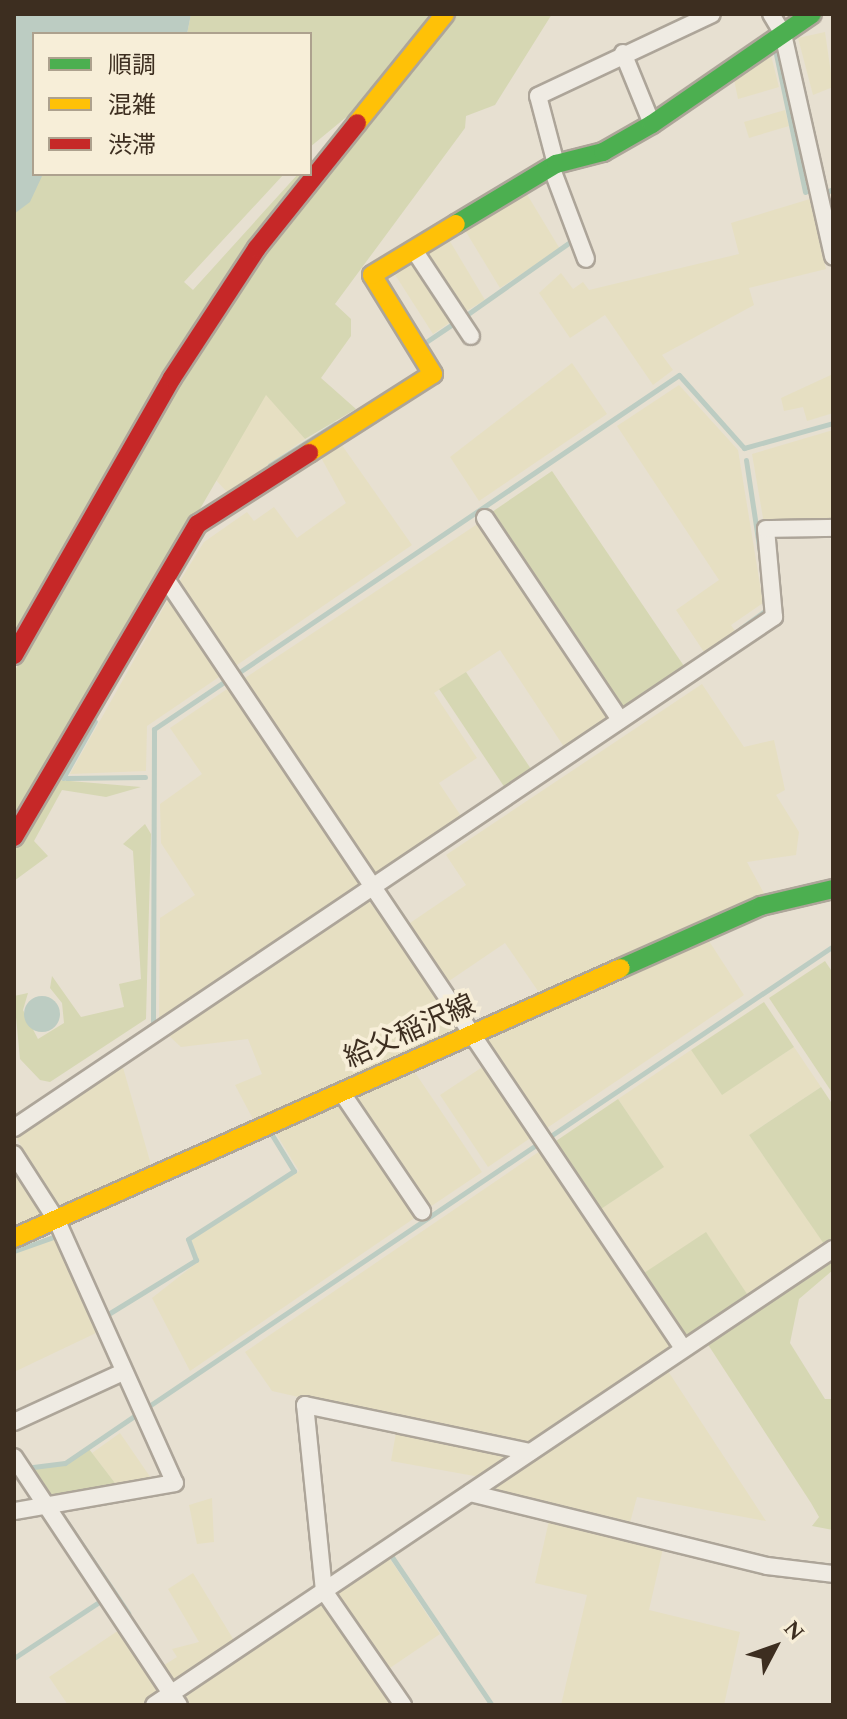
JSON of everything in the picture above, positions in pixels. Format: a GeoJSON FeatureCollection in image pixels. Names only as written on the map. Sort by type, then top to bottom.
{"type":"FeatureCollection","features":[{"type":"Feature","properties":{"kind":"street"},"geometry":{"type":"LineString","coordinates":[[14,655],[172,378],[257,248],[445,14]]}},
{"type":"Feature","properties":{"kind":"street"},"geometry":{"type":"LineString","coordinates":[[586,259],[554,166],[538,96],[623,53],[712,14]]}},
{"type":"Feature","properties":{"kind":"street"},"geometry":{"type":"LineString","coordinates":[[771,14],[783,34],[833,256]]}},
{"type":"Feature","properties":{"kind":"street"},"geometry":{"type":"LineString","coordinates":[[14,837],[168,582],[198,524],[433,374],[372,275],[554,166],[603,152],[652,124],[812,14]]}},
{"type":"Feature","properties":{"kind":"street"},"geometry":{"type":"LineString","coordinates":[[623,53],[652,124]]}},
{"type":"Feature","properties":{"kind":"street"},"geometry":{"type":"LineString","coordinates":[[414,250],[471,336]]}},
{"type":"Feature","properties":{"kind":"street"},"geometry":{"type":"LineString","coordinates":[[485,518],[620,720]]}},
{"type":"Feature","properties":{"kind":"street"},"geometry":{"type":"LineString","coordinates":[[14,1128],[777,613],[766,529],[833,528]]}},
{"type":"Feature","properties":{"kind":"street"},"geometry":{"type":"LineString","coordinates":[[168,582],[683,1348]]}},
{"type":"Feature","properties":{"kind":"street","name":"給父稲沢線"},"geometry":{"type":"LineString","coordinates":[[14,1238],[761,906],[833,889]]}},
{"type":"Feature","properties":{"kind":"street"},"geometry":{"type":"LineString","coordinates":[[342,1093],[422,1211]]}},
{"type":"Feature","properties":{"kind":"street"},"geometry":{"type":"LineString","coordinates":[[14,1154],[57,1221],[175,1483],[14,1511]]}},
{"type":"Feature","properties":{"kind":"street"},"geometry":{"type":"LineString","coordinates":[[154,1705],[176,1699],[324,1591],[833,1249]]}},
{"type":"Feature","properties":{"kind":"street"},"geometry":{"type":"LineString","coordinates":[[14,1422],[123,1372]]}},
{"type":"Feature","properties":{"kind":"street"},"geometry":{"type":"LineString","coordinates":[[403,1705],[324,1591],[305,1405],[530,1452]]}},
{"type":"Feature","properties":{"kind":"street"},"geometry":{"type":"LineString","coordinates":[[14,1457],[176,1699]]}},
{"type":"Feature","properties":{"kind":"street"},"geometry":{"type":"LineString","coordinates":[[470,1493],[767,1566],[833,1574]]}},
{"type":"Feature","properties":{"kind":"shaded area"},"geometry":{"type":"Polygon","coordinates":[[[14,14],[191,14],[187,32],[32,32],[32,176],[42,176],[30,202],[14,214],[14,14]]]}},
{"type":"Feature","properties":{"kind":"shaded area"},"geometry":{"type":"Polygon","coordinates":[[[825,32],[833,87],[813,95],[798,38],[825,32]]]}},
{"type":"Feature","properties":{"kind":"shaded area"},"geometry":{"type":"Polygon","coordinates":[[[770,51],[779,87],[738,99],[733,75],[770,51]]]}},
{"type":"Feature","properties":{"kind":"shaded area"},"geometry":{"type":"Polygon","coordinates":[[[785,110],[789,126],[749,138],[744,122],[785,110]]]}},
{"type":"Feature","properties":{"kind":"shaded area"},"geometry":{"type":"Polygon","coordinates":[[[525,191],[560,249],[500,288],[463,227],[525,191]]]}},
{"type":"Feature","properties":{"kind":"shaded area"},"geometry":{"type":"Polygon","coordinates":[[[810,199],[826,269],[749,288],[754,305],[662,355],[673,370],[653,385],[605,315],[570,338],[539,293],[561,273],[573,289],[583,282],[589,290],[739,254],[731,223],[810,199]]]}},
{"type":"Feature","properties":{"kind":"shaded area"},"geometry":{"type":"Polygon","coordinates":[[[448,238],[485,300],[463,313],[423,255],[448,238]]]}},
{"type":"Feature","properties":{"kind":"shaded area"},"geometry":{"type":"Polygon","coordinates":[[[410,258],[452,321],[433,334],[392,270],[410,258]]]}},
{"type":"Feature","properties":{"kind":"shaded area"},"geometry":{"type":"Polygon","coordinates":[[[572,363],[607,414],[479,501],[450,457],[572,363]]]}},
{"type":"Feature","properties":{"kind":"shaded area"},"geometry":{"type":"Polygon","coordinates":[[[833,374],[833,413],[807,421],[803,407],[784,411],[781,398],[833,374]]]}},
{"type":"Feature","properties":{"kind":"shaded area"},"geometry":{"type":"Polygon","coordinates":[[[679,385],[738,450],[763,603],[731,625],[737,634],[706,655],[676,610],[719,580],[617,426],[679,385]]]}},
{"type":"Feature","properties":{"kind":"shaded area"},"geometry":{"type":"Polygon","coordinates":[[[266,394],[305,439],[228,493],[214,478],[266,394]]]}},
{"type":"Feature","properties":{"kind":"shaded area"},"geometry":{"type":"Polygon","coordinates":[[[833,430],[833,521],[764,524],[752,454],[833,430]]]}},
{"type":"Feature","properties":{"kind":"shaded area"},"geometry":{"type":"Polygon","coordinates":[[[339,441],[412,545],[234,667],[178,584],[204,542],[247,512],[254,521],[274,507],[297,538],[346,503],[319,454],[339,441]]]}},
{"type":"Feature","properties":{"kind":"shaded area"},"geometry":{"type":"Polygon","coordinates":[[[482,521],[609,722],[566,750],[500,650],[434,693],[477,758],[439,783],[463,819],[372,875],[242,680],[482,521]]]}},
{"type":"Feature","properties":{"kind":"shaded area"},"geometry":{"type":"Polygon","coordinates":[[[169,598],[222,675],[147,726],[146,771],[70,774],[169,598]]]}},
{"type":"Feature","properties":{"kind":"shaded area"},"geometry":{"type":"Polygon","coordinates":[[[702,684],[744,747],[774,740],[785,790],[776,795],[799,832],[796,855],[747,862],[765,895],[540,994],[505,943],[446,983],[407,925],[466,885],[446,855],[702,684]]]}},
{"type":"Feature","properties":{"kind":"shaded area"},"geometry":{"type":"Polygon","coordinates":[[[230,687],[364,885],[159,1025],[160,918],[195,895],[161,843],[160,804],[202,774],[170,728],[230,687]]]}},
{"type":"Feature","properties":{"kind":"shaded area"},"geometry":{"type":"Polygon","coordinates":[[[367,898],[460,1029],[255,1123],[235,1085],[262,1074],[248,1039],[181,1047],[166,1033],[367,898]]]}},
{"type":"Feature","properties":{"kind":"shaded area"},"geometry":{"type":"Polygon","coordinates":[[[707,938],[744,995],[544,1130],[486,1037],[707,938]]]}},
{"type":"Feature","properties":{"kind":"shaded area"},"geometry":{"type":"Polygon","coordinates":[[[42,996],[55,1001],[60,1014],[55,1027],[42,1032],[29,1027],[24,1014],[29,1001],[42,996]]]}},
{"type":"Feature","properties":{"kind":"shaded area"},"geometry":{"type":"Polygon","coordinates":[[[794,1047],[821,1087],[749,1135],[826,1246],[749,1297],[641,1275],[598,1211],[663,1167],[618,1099],[691,1050],[722,1094],[794,1047]]]}},
{"type":"Feature","properties":{"kind":"shaded area"},"geometry":{"type":"Polygon","coordinates":[[[122,1064],[152,1168],[59,1209],[14,1134],[122,1064]]]}},
{"type":"Feature","properties":{"kind":"shaded area"},"geometry":{"type":"Polygon","coordinates":[[[484,1066],[532,1137],[488,1167],[440,1095],[484,1066]]]}},
{"type":"Feature","properties":{"kind":"shaded area"},"geometry":{"type":"Polygon","coordinates":[[[414,1071],[482,1172],[427,1209],[352,1099],[414,1071]]]}},
{"type":"Feature","properties":{"kind":"shaded area"},"geometry":{"type":"Polygon","coordinates":[[[342,1103],[419,1215],[190,1371],[152,1298],[199,1261],[191,1240],[299,1171],[275,1132],[342,1103]]]}},
{"type":"Feature","properties":{"kind":"shaded area"},"geometry":{"type":"Polygon","coordinates":[[[540,1151],[671,1349],[527,1448],[272,1391],[245,1352],[540,1151]]]}},
{"type":"Feature","properties":{"kind":"shaded area"},"geometry":{"type":"Polygon","coordinates":[[[14,1170],[42,1212],[14,1231],[14,1170]]]}},
{"type":"Feature","properties":{"kind":"shaded area"},"geometry":{"type":"Polygon","coordinates":[[[53,1236],[96,1333],[14,1372],[14,1254],[53,1236]]]}},
{"type":"Feature","properties":{"kind":"shaded area"},"geometry":{"type":"Polygon","coordinates":[[[666,1368],[766,1521],[637,1497],[629,1526],[489,1492],[666,1368]]]}},
{"type":"Feature","properties":{"kind":"shaded area"},"geometry":{"type":"Polygon","coordinates":[[[397,1427],[512,1456],[480,1477],[391,1461],[397,1427]]]}},
{"type":"Feature","properties":{"kind":"shaded area"},"geometry":{"type":"Polygon","coordinates":[[[120,1433],[153,1481],[118,1487],[92,1453],[120,1433]]]}},
{"type":"Feature","properties":{"kind":"shaded area"},"geometry":{"type":"Polygon","coordinates":[[[212,1498],[214,1542],[197,1544],[189,1505],[212,1498]]]}},
{"type":"Feature","properties":{"kind":"shaded area"},"geometry":{"type":"Polygon","coordinates":[[[550,1516],[664,1544],[649,1610],[740,1632],[724,1705],[561,1705],[587,1595],[535,1583],[550,1516]]]}},
{"type":"Feature","properties":{"kind":"shaded area"},"geometry":{"type":"Polygon","coordinates":[[[388,1556],[440,1634],[384,1672],[332,1592],[388,1556]]]}},
{"type":"Feature","properties":{"kind":"shaded area"},"geometry":{"type":"Polygon","coordinates":[[[193,1573],[235,1642],[171,1682],[161,1667],[177,1657],[172,1649],[199,1642],[168,1589],[193,1573]]]}},
{"type":"Feature","properties":{"kind":"shaded area"},"geometry":{"type":"Polygon","coordinates":[[[320,1598],[394,1705],[186,1705],[180,1696],[320,1598]]]}},
{"type":"Feature","properties":{"kind":"shaded area"},"geometry":{"type":"Polygon","coordinates":[[[119,1630],[162,1693],[143,1705],[68,1705],[49,1677],[119,1630]]]}},
{"type":"Feature","properties":{"kind":"green space"},"geometry":{"type":"Polygon","coordinates":[[[191,14],[436,14],[361,105],[312,145],[312,32],[187,32],[191,14]]]}},
{"type":"Feature","properties":{"kind":"green space"},"geometry":{"type":"Polygon","coordinates":[[[454,14],[552,14],[495,105],[466,116],[465,128],[335,304],[351,319],[351,336],[321,378],[356,409],[305,439],[266,395],[14,830],[14,672],[174,392],[258,261],[454,14]]]}},
{"type":"Feature","properties":{"kind":"green space"},"geometry":{"type":"Polygon","coordinates":[[[42,176],[282,176],[184,282],[193,290],[296,176],[305,176],[14,639],[14,214],[42,176]]]}},
{"type":"Feature","properties":{"kind":"green space"},"geometry":{"type":"Polygon","coordinates":[[[552,471],[686,669],[625,710],[489,514],[552,471]]]}},
{"type":"Feature","properties":{"kind":"green space"},"geometry":{"type":"Polygon","coordinates":[[[466,672],[533,772],[505,788],[439,689],[466,672]]]}},
{"type":"Feature","properties":{"kind":"green space"},"geometry":{"type":"Polygon","coordinates":[[[58,780],[141,787],[106,797],[62,790],[34,841],[48,856],[14,881],[14,845],[58,780]]]}},
{"type":"Feature","properties":{"kind":"green space"},"geometry":{"type":"Polygon","coordinates":[[[145,824],[151,834],[146,1019],[50,1082],[40,1080],[20,1059],[14,996],[28,993],[23,1010],[38,1039],[64,1023],[62,1003],[50,988],[52,976],[81,1017],[124,1007],[119,984],[141,979],[133,851],[123,844],[145,824]]]}},
{"type":"Feature","properties":{"kind":"green space"},"geometry":{"type":"Polygon","coordinates":[[[825,961],[833,973],[833,1094],[769,998],[825,961]]]}},
{"type":"Feature","properties":{"kind":"green space"},"geometry":{"type":"Polygon","coordinates":[[[764,1002],[794,1047],[722,1095],[691,1050],[764,1002]]]}},
{"type":"Feature","properties":{"kind":"green space"},"geometry":{"type":"Polygon","coordinates":[[[821,1087],[833,1105],[833,1238],[824,1244],[749,1135],[821,1087]]]}},
{"type":"Feature","properties":{"kind":"green space"},"geometry":{"type":"Polygon","coordinates":[[[618,1099],[664,1167],[598,1211],[553,1143],[618,1099]]]}},
{"type":"Feature","properties":{"kind":"green space"},"geometry":{"type":"Polygon","coordinates":[[[706,1232],[749,1297],[688,1337],[641,1275],[706,1232]]]}},
{"type":"Feature","properties":{"kind":"green space"},"geometry":{"type":"Polygon","coordinates":[[[833,1255],[833,1270],[799,1299],[790,1343],[825,1399],[833,1399],[833,1530],[812,1526],[819,1517],[811,1503],[705,1340],[833,1255]]]}},
{"type":"Feature","properties":{"kind":"green space"},"geometry":{"type":"Polygon","coordinates":[[[89,1449],[118,1487],[53,1497],[34,1469],[66,1464],[89,1449]]]}},
{"type":"Feature","properties":{"kind":"waterway"},"geometry":{"type":"LineString","coordinates":[[776,54],[805,192]]}},
{"type":"Feature","properties":{"kind":"waterway"},"geometry":{"type":"LineString","coordinates":[[550,184],[558,205]]}},
{"type":"Feature","properties":{"kind":"waterway"},"geometry":{"type":"LineString","coordinates":[[827,192],[833,189]]}},
{"type":"Feature","properties":{"kind":"waterway"},"geometry":{"type":"LineString","coordinates":[[465,316],[574,239]]}},
{"type":"Feature","properties":{"kind":"waterway"},"geometry":{"type":"LineString","coordinates":[[423,344],[453,324]]}},
{"type":"Feature","properties":{"kind":"waterway"},"geometry":{"type":"LineString","coordinates":[[238,673],[679,375],[744,448],[833,423]]}},
{"type":"Feature","properties":{"kind":"waterway"},"geometry":{"type":"LineString","coordinates":[[270,465],[335,424]]}},
{"type":"Feature","properties":{"kind":"waterway"},"geometry":{"type":"LineString","coordinates":[[746,460],[761,559]]}},
{"type":"Feature","properties":{"kind":"waterway"},"geometry":{"type":"LineString","coordinates":[[740,629],[768,609]]}},
{"type":"Feature","properties":{"kind":"waterway"},"geometry":{"type":"LineString","coordinates":[[125,1044],[153,1024],[154,729],[224,682]]}},
{"type":"Feature","properties":{"kind":"waterway"},"geometry":{"type":"LineString","coordinates":[[63,778],[95,721]]}},
{"type":"Feature","properties":{"kind":"waterway"},"geometry":{"type":"LineString","coordinates":[[66,778],[145,777]]}},
{"type":"Feature","properties":{"kind":"waterway"},"geometry":{"type":"LineString","coordinates":[[549,1137],[833,946]]}},
{"type":"Feature","properties":{"kind":"waterway"},"geometry":{"type":"LineString","coordinates":[[105,1316],[196,1260],[188,1239],[294,1171],[272,1135]]}},
{"type":"Feature","properties":{"kind":"waterway"},"geometry":{"type":"LineString","coordinates":[[146,1408],[535,1146]]}},
{"type":"Feature","properties":{"kind":"waterway"},"geometry":{"type":"LineString","coordinates":[[14,1251],[56,1236]]}},
{"type":"Feature","properties":{"kind":"waterway"},"geometry":{"type":"LineString","coordinates":[[33,1467],[65,1463],[137,1414]]}},
{"type":"Feature","properties":{"kind":"waterway"},"geometry":{"type":"LineString","coordinates":[[60,1512],[128,1613]]}},
{"type":"Feature","properties":{"kind":"waterway"},"geometry":{"type":"LineString","coordinates":[[392,1557],[492,1705]]}},
{"type":"Feature","properties":{"kind":"waterway"},"geometry":{"type":"LineString","coordinates":[[14,1658],[99,1602]]}},
{"type":"Feature","properties":{"kind":"traffic: fast"},"geometry":{"type":"LineString","coordinates":[[456,224],[556,164],[603,152],[652,124],[812,14]]}},
{"type":"Feature","properties":{"kind":"traffic: fast"},"geometry":{"type":"LineString","coordinates":[[621,968],[761,906],[833,889]]}},
{"type":"Feature","properties":{"kind":"traffic: slow"},"geometry":{"type":"LineString","coordinates":[[357,123],[445,14]]}},
{"type":"Feature","properties":{"kind":"traffic: slow"},"geometry":{"type":"LineString","coordinates":[[309,453],[433,374],[372,275],[456,224]]}},
{"type":"Feature","properties":{"kind":"traffic: slow"},"geometry":{"type":"LineString","coordinates":[[14,1238],[621,968]]}},
{"type":"Feature","properties":{"kind":"traffic: jam"},"geometry":{"type":"LineString","coordinates":[[14,655],[172,378],[257,248],[357,123]]}},
{"type":"Feature","properties":{"kind":"traffic: jam"},"geometry":{"type":"LineString","coordinates":[[14,837],[198,524],[309,453]]}}]}
